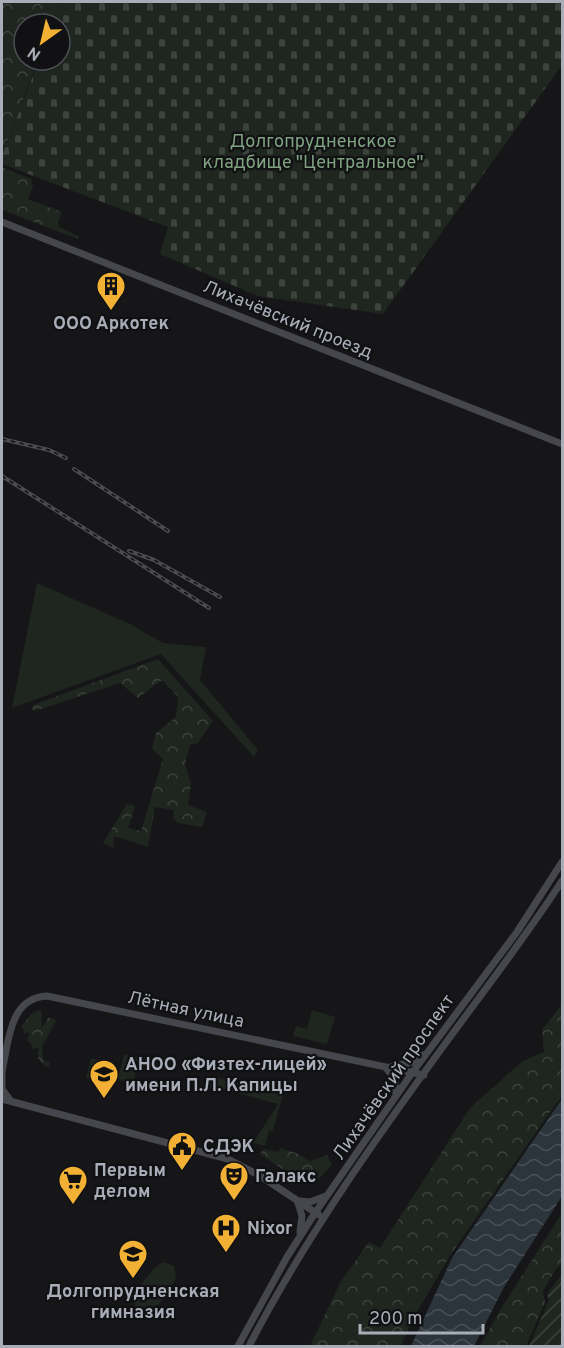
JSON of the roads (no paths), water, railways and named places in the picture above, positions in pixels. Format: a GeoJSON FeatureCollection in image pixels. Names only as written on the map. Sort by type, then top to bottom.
{"type":"FeatureCollection","features":[{"type":"Feature","properties":{"kind":"main road","name":"Лихачёвский проезд"},"geometry":{"type":"LineString","coordinates":[[2,222],[562,444]]}},
{"type":"Feature","properties":{"kind":"main road","name":"Лихачёвский проспект"},"geometry":{"type":"LineString","coordinates":[[238,1347],[299,1237],[315,1213],[427,1052],[517,932],[562,862]]}},
{"type":"Feature","properties":{"kind":"main road","name":"Лихачёвский проспект"},"geometry":{"type":"LineString","coordinates":[[249,1347],[286,1278],[323,1219],[423,1074],[519,944],[562,881]]}},
{"type":"Feature","properties":{"kind":"main road","name":"Лётная улица"},"geometry":{"type":"LineString","coordinates":[[2,1070],[17,1011],[30,999],[47,996],[423,1074]]}},
{"type":"Feature","properties":{"kind":"main road"},"geometry":{"type":"LineString","coordinates":[[394,1099],[395,1079],[386,1068],[412,1062],[427,1052]]}},
{"type":"Feature","properties":{"kind":"main road"},"geometry":{"type":"LineString","coordinates":[[2,1070],[2,1089],[12,1102]]}},
{"type":"Feature","properties":{"kind":"main road"},"geometry":{"type":"LineString","coordinates":[[2,1099],[220,1156],[248,1168],[323,1219]]}},
{"type":"Feature","properties":{"kind":"main road"},"geometry":{"type":"LineString","coordinates":[[297,1200],[310,1202],[328,1194]]}},
{"type":"Feature","properties":{"kind":"main road"},"geometry":{"type":"LineString","coordinates":[[297,1200],[303,1222],[299,1237]]}},
{"type":"Feature","properties":{"kind":"water"},"geometry":{"type":"Polygon","coordinates":[[[562,1099],[562,1196],[504,1287],[474,1346],[411,1346],[452,1258],[562,1099]]]}},
{"type":"Feature","properties":{"kind":"railway"},"geometry":{"type":"LineString","coordinates":[[2,439],[49,450],[66,458]]}},
{"type":"Feature","properties":{"kind":"railway"},"geometry":{"type":"LineString","coordinates":[[74,469],[168,531]]}},
{"type":"Feature","properties":{"kind":"railway"},"geometry":{"type":"LineString","coordinates":[[2,476],[209,608]]}},
{"type":"Feature","properties":{"kind":"railway"},"geometry":{"type":"LineString","coordinates":[[129,551],[154,560],[220,597]]}},
{"type":"Feature","properties":{"kind":"place","name":"ООО Аркотек"},"geometry":{"type":"Point","coordinates":[111,312]}},
{"type":"Feature","properties":{"kind":"place","name":"АНОО «Физтех-лицей» имени П.Л. Капицы"},"geometry":{"type":"Point","coordinates":[104,1100]}},
{"type":"Feature","properties":{"kind":"place","name":"СДЭК"},"geometry":{"type":"Point","coordinates":[182,1172]}},
{"type":"Feature","properties":{"kind":"place","name":"Галакс"},"geometry":{"type":"Point","coordinates":[234,1202]}},
{"type":"Feature","properties":{"kind":"place","name":"Первым делом"},"geometry":{"type":"Point","coordinates":[73,1206]}},
{"type":"Feature","properties":{"kind":"place","name":"Nixor"},"geometry":{"type":"Point","coordinates":[226,1254]}},
{"type":"Feature","properties":{"kind":"place","name":"Долгопрудненская гимназия"},"geometry":{"type":"Point","coordinates":[133,1280]}},
{"type":"Feature","properties":{"kind":"park label","name":"Долгопрудненское кладбище \"Центральное\""},"geometry":{"type":"Point","coordinates":[313,151]}}]}
